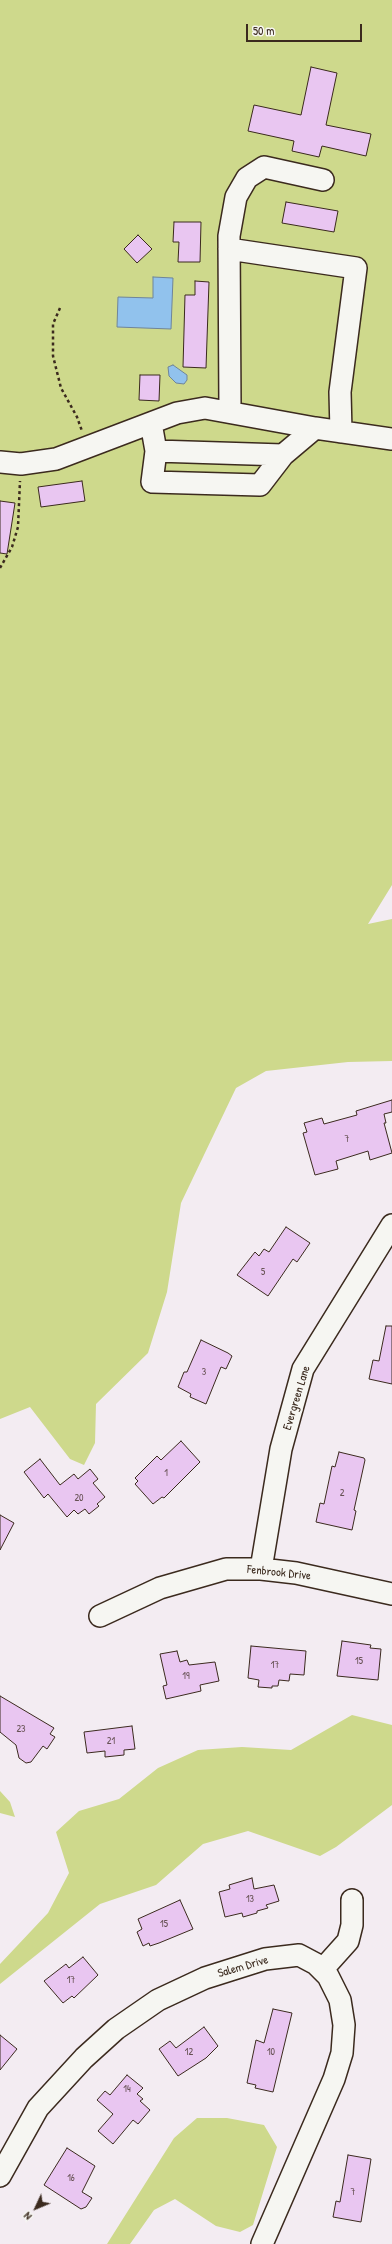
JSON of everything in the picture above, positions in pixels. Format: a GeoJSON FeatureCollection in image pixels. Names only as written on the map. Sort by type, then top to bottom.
{"type":"FeatureCollection","features":[{"type":"Feature","properties":{"kind":"street"},"geometry":{"type":"LineString","coordinates":[[230,411],[229,236],[236,197],[247,178],[264,167],[323,180]]}},
{"type":"Feature","properties":{"kind":"street"},"geometry":{"type":"LineString","coordinates":[[229,249],[356,268],[340,392],[341,432]]}},
{"type":"Feature","properties":{"kind":"street"},"geometry":{"type":"LineString","coordinates":[[0,462],[21,464],[56,459],[89,448],[177,413],[205,408],[230,411],[315,428],[392,439]]}},
{"type":"Feature","properties":{"kind":"street"},"geometry":{"type":"LineString","coordinates":[[151,423],[156,451],[152,482],[260,485],[283,455],[315,428]]}},
{"type":"Feature","properties":{"kind":"street"},"geometry":{"type":"LineString","coordinates":[[156,451],[283,455]]}},
{"type":"Feature","properties":{"kind":"street","name":"Evergreen Lane"},"geometry":{"type":"LineString","coordinates":[[261,1569],[281,1449],[303,1369],[392,1225]]}},
{"type":"Feature","properties":{"kind":"street","name":"Fenbrook Drive"},"geometry":{"type":"LineString","coordinates":[[100,1616],[160,1588],[226,1569],[261,1569],[296,1573],[392,1594]]}},
{"type":"Feature","properties":{"kind":"street"},"geometry":{"type":"LineString","coordinates":[[322,1970],[348,1941],[352,1925],[352,1900]]}},
{"type":"Feature","properties":{"kind":"street","name":"Salem Drive"},"geometry":{"type":"LineString","coordinates":[[0,2176],[38,2108],[84,2058],[116,2029],[158,2000],[205,1978],[265,1959],[299,1955],[316,1964],[328,1976],[340,2000],[344,2025],[342,2053],[334,2079],[262,2244]]}},
{"type":"Feature","properties":{"kind":"path"},"geometry":{"type":"LineString","coordinates":[[60,308],[53,324],[53,356],[61,388],[77,417],[89,448]]}},
{"type":"Feature","properties":{"kind":"path"},"geometry":{"type":"LineString","coordinates":[[0,568],[12,547],[18,527],[21,464]]}},
{"type":"Feature","properties":{"kind":"green space"},"geometry":{"type":"Polygon","coordinates":[[[0,0],[392,0],[392,885],[368,924],[392,919],[392,1061],[348,1062],[266,1071],[236,1088],[181,1203],[167,1292],[148,1353],[96,1404],[95,1443],[84,1465],[70,1459],[30,1407],[0,1419],[0,0]]]}},
{"type":"Feature","properties":{"kind":"green space"},"geometry":{"type":"Polygon","coordinates":[[[352,1715],[392,1725],[392,1805],[336,1847],[320,1856],[248,1831],[203,1844],[156,1885],[100,1904],[0,1984],[0,1964],[48,1913],[69,1873],[56,1832],[79,1811],[119,1799],[158,1768],[198,1750],[242,1747],[291,1750],[352,1715]]]}},
{"type":"Feature","properties":{"kind":"green space"},"geometry":{"type":"Polygon","coordinates":[[[0,1791],[10,1802],[15,1817],[0,1813],[0,1791]]]}},
{"type":"Feature","properties":{"kind":"green space"},"geometry":{"type":"Polygon","coordinates":[[[197,2118],[227,2118],[264,2125],[277,2147],[253,2225],[240,2232],[216,2226],[175,2199],[154,2210],[130,2244],[107,2244],[174,2138],[197,2118]]]}},
{"type":"Feature","properties":{"kind":"water"},"geometry":{"type":"Polygon","coordinates":[[[153,277],[173,278],[171,329],[117,327],[118,297],[153,298],[153,277]]]}},
{"type":"Feature","properties":{"kind":"water"},"geometry":{"type":"Polygon","coordinates":[[[173,365],[187,375],[187,380],[184,384],[176,383],[169,376],[168,367],[173,365]]]}},
{"type":"Feature","properties":{"kind":"building"},"geometry":{"type":"Polygon","coordinates":[[[311,67],[337,73],[326,125],[371,134],[366,156],[322,146],[319,157],[292,151],[294,141],[248,131],[254,105],[301,115],[311,67]]]}},
{"type":"Feature","properties":{"kind":"building"},"geometry":{"type":"Polygon","coordinates":[[[286,202],[338,211],[334,232],[282,223],[286,202]]]}},
{"type":"Feature","properties":{"kind":"building"},"geometry":{"type":"Polygon","coordinates":[[[174,222],[201,222],[200,262],[178,262],[179,242],[173,242],[174,222]]]}},
{"type":"Feature","properties":{"kind":"building"},"geometry":{"type":"Polygon","coordinates":[[[138,235],[152,249],[137,263],[124,249],[138,235]]]}},
{"type":"Feature","properties":{"kind":"building"},"geometry":{"type":"Polygon","coordinates":[[[195,281],[209,282],[206,368],[183,367],[185,295],[195,295],[195,281]]]}},
{"type":"Feature","properties":{"kind":"building"},"geometry":{"type":"Polygon","coordinates":[[[140,375],[160,375],[159,401],[139,400],[140,375]]]}},
{"type":"Feature","properties":{"kind":"building"},"geometry":{"type":"Polygon","coordinates":[[[82,481],[85,501],[41,507],[38,487],[82,481]]]}},
{"type":"Feature","properties":{"kind":"building"},"geometry":{"type":"Polygon","coordinates":[[[0,501],[15,503],[7,554],[0,553],[0,501]]]}},
{"type":"Feature","properties":{"kind":"building"},"geometry":{"type":"Polygon","coordinates":[[[392,1100],[392,1112],[384,1114],[386,1123],[384,1123],[392,1153],[370,1160],[368,1151],[336,1161],[338,1169],[315,1175],[303,1133],[307,1132],[304,1123],[322,1118],[324,1124],[357,1115],[356,1111],[392,1100]]]}},
{"type":"Feature","properties":{"kind":"building"},"geometry":{"type":"Polygon","coordinates":[[[286,1227],[310,1243],[297,1262],[293,1259],[268,1296],[237,1275],[255,1252],[259,1256],[264,1249],[269,1252],[286,1227]]]}},
{"type":"Feature","properties":{"kind":"building"},"geometry":{"type":"Polygon","coordinates":[[[386,1326],[392,1326],[392,1384],[369,1379],[373,1360],[379,1361],[386,1326]]]}},
{"type":"Feature","properties":{"kind":"building"},"geometry":{"type":"Polygon","coordinates":[[[201,1340],[232,1356],[226,1369],[221,1367],[206,1404],[190,1397],[191,1394],[178,1387],[184,1372],[187,1372],[201,1340]]]}},
{"type":"Feature","properties":{"kind":"building"},"geometry":{"type":"Polygon","coordinates":[[[181,1441],[200,1462],[164,1498],[162,1497],[153,1504],[135,1484],[138,1481],[135,1478],[157,1456],[161,1460],[181,1441]]]}},
{"type":"Feature","properties":{"kind":"building"},"geometry":{"type":"Polygon","coordinates":[[[339,1452],[364,1458],[365,1460],[354,1510],[356,1511],[352,1530],[316,1522],[320,1503],[324,1504],[332,1466],[335,1467],[339,1452]]]}},
{"type":"Feature","properties":{"kind":"building"},"geometry":{"type":"Polygon","coordinates":[[[40,1459],[60,1485],[74,1474],[78,1479],[90,1469],[98,1479],[93,1483],[105,1497],[97,1504],[99,1506],[89,1514],[85,1509],[78,1514],[74,1510],[67,1517],[48,1494],[44,1498],[24,1472],[40,1459]]]}},
{"type":"Feature","properties":{"kind":"building"},"geometry":{"type":"Polygon","coordinates":[[[0,1515],[14,1523],[0,1550],[0,1515]]]}},
{"type":"Feature","properties":{"kind":"building"},"geometry":{"type":"Polygon","coordinates":[[[342,1641],[371,1645],[370,1648],[381,1649],[378,1680],[337,1676],[342,1641]]]}},
{"type":"Feature","properties":{"kind":"building"},"geometry":{"type":"Polygon","coordinates":[[[251,1646],[306,1651],[304,1675],[290,1674],[289,1681],[279,1680],[278,1686],[272,1686],[272,1688],[258,1687],[259,1680],[248,1678],[251,1646]]]}},
{"type":"Feature","properties":{"kind":"building"},"geometry":{"type":"Polygon","coordinates":[[[177,1651],[180,1662],[187,1660],[189,1665],[215,1662],[219,1681],[200,1685],[201,1691],[166,1699],[163,1686],[167,1685],[160,1654],[177,1651]]]}},
{"type":"Feature","properties":{"kind":"building"},"geometry":{"type":"Polygon","coordinates":[[[0,1696],[54,1728],[50,1734],[55,1737],[47,1749],[43,1746],[31,1762],[26,1763],[19,1758],[16,1745],[0,1732],[0,1696]]]}},
{"type":"Feature","properties":{"kind":"building"},"geometry":{"type":"Polygon","coordinates":[[[132,1726],[135,1749],[124,1750],[124,1755],[105,1757],[105,1751],[87,1753],[84,1732],[132,1726]]]}},
{"type":"Feature","properties":{"kind":"building"},"geometry":{"type":"Polygon","coordinates":[[[252,1878],[254,1889],[274,1885],[279,1901],[266,1905],[268,1908],[257,1911],[257,1913],[243,1917],[242,1913],[225,1917],[219,1892],[230,1889],[229,1885],[252,1878]]]}},
{"type":"Feature","properties":{"kind":"building"},"geometry":{"type":"Polygon","coordinates":[[[180,1900],[193,1929],[159,1943],[150,1946],[149,1943],[143,1946],[137,1932],[142,1929],[138,1919],[180,1900]]]}},
{"type":"Feature","properties":{"kind":"building"},"geometry":{"type":"Polygon","coordinates":[[[83,1957],[98,1975],[74,1998],[72,1996],[63,2003],[44,1981],[66,1964],[69,1968],[83,1957]]]}},
{"type":"Feature","properties":{"kind":"building"},"geometry":{"type":"Polygon","coordinates":[[[273,2009],[292,2013],[273,2092],[255,2088],[256,2085],[247,2083],[256,2040],[264,2043],[273,2009]]]}},
{"type":"Feature","properties":{"kind":"building"},"geometry":{"type":"Polygon","coordinates":[[[204,2027],[218,2046],[206,2058],[178,2076],[159,2049],[170,2041],[176,2048],[204,2027]]]}},
{"type":"Feature","properties":{"kind":"building"},"geometry":{"type":"Polygon","coordinates":[[[0,2035],[17,2049],[0,2070],[0,2035]]]}},
{"type":"Feature","properties":{"kind":"building"},"geometry":{"type":"Polygon","coordinates":[[[127,2075],[143,2088],[137,2094],[143,2099],[140,2101],[150,2110],[138,2124],[133,2120],[113,2144],[98,2131],[113,2114],[97,2100],[105,2091],[110,2095],[127,2075]]]}},
{"type":"Feature","properties":{"kind":"building"},"geometry":{"type":"Polygon","coordinates":[[[67,2148],[95,2166],[82,2192],[92,2198],[86,2207],[81,2209],[44,2185],[67,2148]]]}},
{"type":"Feature","properties":{"kind":"building"},"geometry":{"type":"Polygon","coordinates":[[[348,2155],[371,2159],[361,2222],[333,2217],[336,2201],[340,2202],[348,2155]]]}}]}
